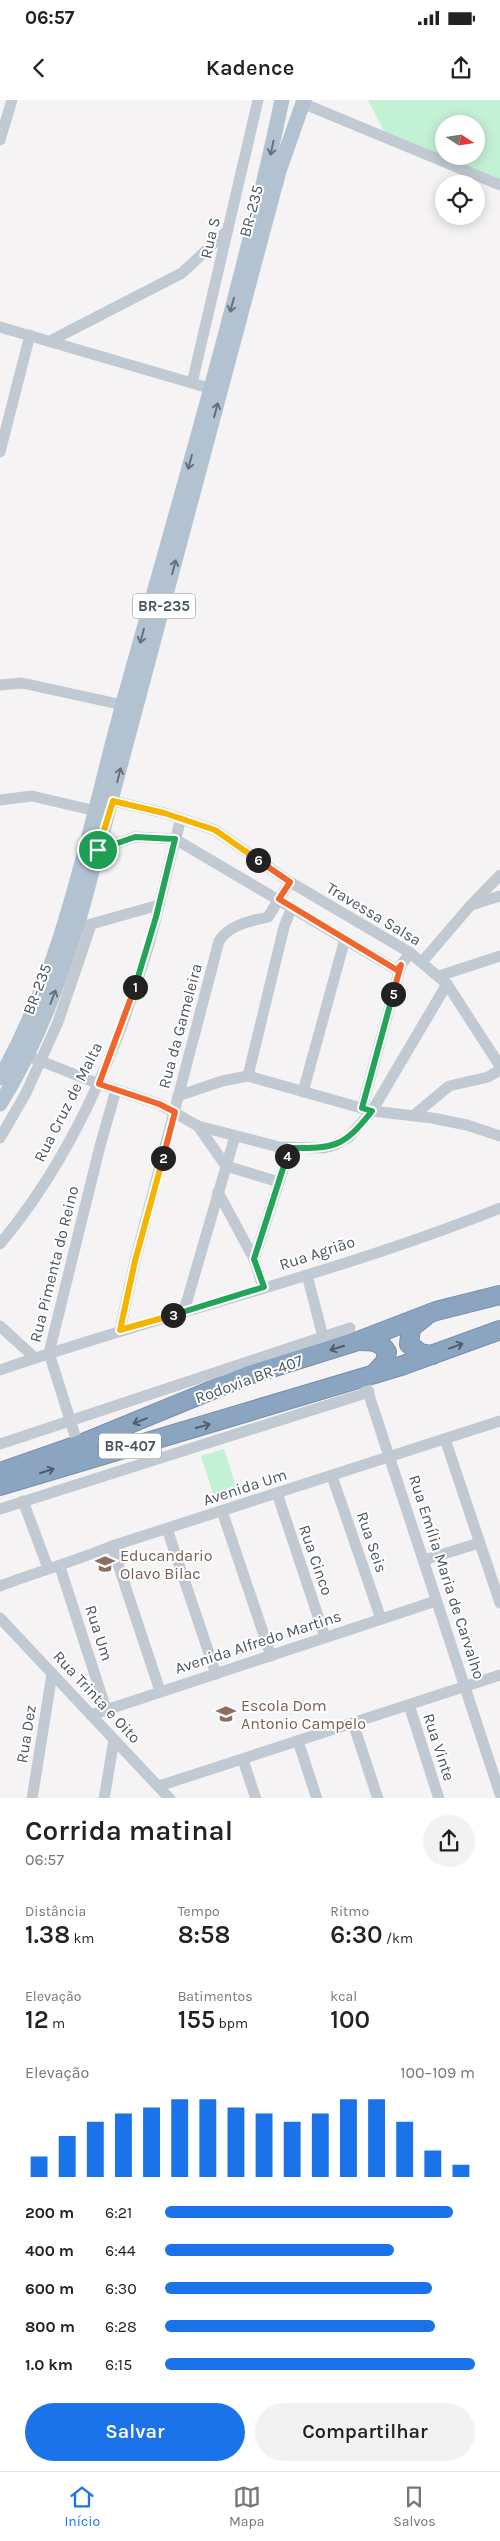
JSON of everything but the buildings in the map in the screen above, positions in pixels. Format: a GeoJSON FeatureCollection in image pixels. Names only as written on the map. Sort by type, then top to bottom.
{"type":"FeatureCollection","features":[{"type":"Feature","properties":{"kind":"highway","name":"Rodovia BR-407"},"geometry":{"type":"LineString","coordinates":[[0,1472],[78,1445],[354,1335],[436,1310],[500,1295]]}},
{"type":"Feature","properties":{"kind":"highway"},"geometry":{"type":"LineString","coordinates":[[432,1355],[420,1353],[412,1348],[408,1338],[415,1324],[436,1310]]}},
{"type":"Feature","properties":{"kind":"highway","name":"Rodovia BR-407"},"geometry":{"type":"LineString","coordinates":[[0,1486],[370,1384],[432,1355],[500,1330]]}},
{"type":"Feature","properties":{"kind":"highway"},"geometry":{"type":"LineString","coordinates":[[354,1335],[383,1345],[387,1352],[385,1362],[370,1384]]}},
{"type":"Feature","properties":{"kind":"main road","name":"BR-235"},"geometry":{"type":"LineString","coordinates":[[0,1104],[33,1058],[34,1028],[96,811],[246,250],[282,100]]}},
{"type":"Feature","properties":{"kind":"main road","name":"BR-235"},"geometry":{"type":"LineString","coordinates":[[0,1078],[34,1028],[84,926],[98,850],[113,801],[132,721],[279,171],[303,102]]}},
{"type":"Feature","properties":{"kind":"street"},"geometry":{"type":"LineString","coordinates":[[0,140],[12,100]]}},
{"type":"Feature","properties":{"kind":"street","name":"Rua S"},"geometry":{"type":"LineString","coordinates":[[192,383],[258,100]]}},
{"type":"Feature","properties":{"kind":"street"},"geometry":{"type":"LineString","coordinates":[[303,102],[500,186]]}},
{"type":"Feature","properties":{"kind":"street"},"geometry":{"type":"LineString","coordinates":[[52,340],[182,273],[228,230]]}},
{"type":"Feature","properties":{"kind":"street"},"geometry":{"type":"LineString","coordinates":[[0,327],[52,340],[209,388]]}},
{"type":"Feature","properties":{"kind":"street"},"geometry":{"type":"LineString","coordinates":[[0,452],[30,335]]}},
{"type":"Feature","properties":{"kind":"street"},"geometry":{"type":"LineString","coordinates":[[0,685],[22,683],[123,706]]}},
{"type":"Feature","properties":{"kind":"street"},"geometry":{"type":"LineString","coordinates":[[0,800],[32,796],[96,811]]}},
{"type":"Feature","properties":{"kind":"street"},"geometry":{"type":"LineString","coordinates":[[113,801],[215,830],[290,882]]}},
{"type":"Feature","properties":{"kind":"street","name":"Rua Cruz de Malta"},"geometry":{"type":"LineString","coordinates":[[0,1244],[20,1220],[59,1161],[99,1084],[129,1005],[159,905],[181,819]]}},
{"type":"Feature","properties":{"kind":"street"},"geometry":{"type":"LineString","coordinates":[[98,850],[135,837],[175,839],[345,939],[399,967]]}},
{"type":"Feature","properties":{"kind":"street"},"geometry":{"type":"LineString","coordinates":[[422,962],[470,906],[500,875]]}},
{"type":"Feature","properties":{"kind":"street","name":"Rua da Gameleira"},"geometry":{"type":"LineString","coordinates":[[120,1330],[135,1261],[219,941],[224,933],[237,926],[268,917],[290,882]]}},
{"type":"Feature","properties":{"kind":"street","name":"Travessa Salsa"},"geometry":{"type":"LineString","coordinates":[[290,882],[410,953],[443,980],[500,1066]]}},
{"type":"Feature","properties":{"kind":"street"},"geometry":{"type":"LineString","coordinates":[[470,906],[500,896]]}},
{"type":"Feature","properties":{"kind":"street"},"geometry":{"type":"LineString","coordinates":[[0,1138],[26,1093],[33,1058],[58,1022],[84,926],[159,905]]}},
{"type":"Feature","properties":{"kind":"street"},"geometry":{"type":"LineString","coordinates":[[248,1076],[284,927],[292,907]]}},
{"type":"Feature","properties":{"kind":"street"},"geometry":{"type":"LineString","coordinates":[[303,1092],[345,939]]}},
{"type":"Feature","properties":{"kind":"street"},"geometry":{"type":"LineString","coordinates":[[367,1110],[399,967],[410,953]]}},
{"type":"Feature","properties":{"kind":"street"},"geometry":{"type":"LineString","coordinates":[[33,1058],[99,1084],[159,1104],[198,1126],[290,1148],[335,1146],[358,1129],[367,1110],[443,980],[500,956]]}},
{"type":"Feature","properties":{"kind":"street"},"geometry":{"type":"LineString","coordinates":[[413,1116],[449,1086],[488,1076],[500,1070]]}},
{"type":"Feature","properties":{"kind":"street"},"geometry":{"type":"LineString","coordinates":[[178,1096],[222,1081],[248,1076],[367,1110],[467,1125],[500,1136]]}},
{"type":"Feature","properties":{"kind":"street","name":"Rua Pimenta do Reino"},"geometry":{"type":"LineString","coordinates":[[78,1445],[49,1353],[100,1146],[116,1090]]}},
{"type":"Feature","properties":{"kind":"street"},"geometry":{"type":"LineString","coordinates":[[198,1126],[226,1166],[279,1182]]}},
{"type":"Feature","properties":{"kind":"street"},"geometry":{"type":"LineString","coordinates":[[184,1311],[235,1136]]}},
{"type":"Feature","properties":{"kind":"street"},"geometry":{"type":"LineString","coordinates":[[254,1259],[290,1148]]}},
{"type":"Feature","properties":{"kind":"street"},"geometry":{"type":"LineString","coordinates":[[218,1192],[254,1259],[264,1287]]}},
{"type":"Feature","properties":{"kind":"street","name":"Rua Agrião"},"geometry":{"type":"LineString","coordinates":[[0,1370],[120,1330],[307,1275],[500,1208]]}},
{"type":"Feature","properties":{"kind":"street"},"geometry":{"type":"LineString","coordinates":[[307,1275],[323,1336]]}},
{"type":"Feature","properties":{"kind":"street"},"geometry":{"type":"LineString","coordinates":[[0,1326],[35,1358]]}},
{"type":"Feature","properties":{"kind":"street"},"geometry":{"type":"LineString","coordinates":[[0,1444],[323,1336],[354,1335]]}},
{"type":"Feature","properties":{"kind":"street"},"geometry":{"type":"LineString","coordinates":[[0,1509],[370,1384]]}},
{"type":"Feature","properties":{"kind":"street","name":"Rua Emília Maria de Carvalho"},"geometry":{"type":"LineString","coordinates":[[370,1384],[390,1457],[500,1794]]}},
{"type":"Feature","properties":{"kind":"street","name":"Avenida Um"},"geometry":{"type":"LineString","coordinates":[[0,1586],[112,1546],[500,1421]]}},
{"type":"Feature","properties":{"kind":"street"},"geometry":{"type":"LineString","coordinates":[[445,1439],[479,1543],[496,1581],[500,1603]]}},
{"type":"Feature","properties":{"kind":"street","name":"Rua Seis"},"geometry":{"type":"LineString","coordinates":[[332,1476],[381,1619]]}},
{"type":"Feature","properties":{"kind":"street","name":"Rua Cinco"},"geometry":{"type":"LineString","coordinates":[[277,1493],[325,1637]]}},
{"type":"Feature","properties":{"kind":"street"},"geometry":{"type":"LineString","coordinates":[[23,1501],[48,1568]]}},
{"type":"Feature","properties":{"kind":"street"},"geometry":{"type":"LineString","coordinates":[[222,1511],[271,1656]]}},
{"type":"Feature","properties":{"kind":"street"},"geometry":{"type":"LineString","coordinates":[[167,1529],[216,1674]]}},
{"type":"Feature","properties":{"kind":"street"},"geometry":{"type":"LineString","coordinates":[[424,1560],[479,1543]]}},
{"type":"Feature","properties":{"kind":"street"},"geometry":{"type":"LineString","coordinates":[[112,1546],[160,1692]]}},
{"type":"Feature","properties":{"kind":"street","name":"Rua Um"},"geometry":{"type":"LineString","coordinates":[[60,1566],[106,1709]]}},
{"type":"Feature","properties":{"kind":"street","name":"Avenida Alfredo Martins"},"geometry":{"type":"LineString","coordinates":[[91,1715],[436,1601]]}},
{"type":"Feature","properties":{"kind":"street","name":"Rua Trinta e Oito"},"geometry":{"type":"LineString","coordinates":[[0,1618],[170,1798]]}},
{"type":"Feature","properties":{"kind":"street","name":"Rua Dez"},"geometry":{"type":"LineString","coordinates":[[32,1798],[52,1674]]}},
{"type":"Feature","properties":{"kind":"street"},"geometry":{"type":"LineString","coordinates":[[159,1786],[500,1675]]}},
{"type":"Feature","properties":{"kind":"street","name":"Rua Vinte"},"geometry":{"type":"LineString","coordinates":[[409,1705],[439,1798]]}},
{"type":"Feature","properties":{"kind":"street"},"geometry":{"type":"LineString","coordinates":[[353,1723],[378,1798]]}},
{"type":"Feature","properties":{"kind":"street"},"geometry":{"type":"LineString","coordinates":[[104,1798],[114,1740]]}},
{"type":"Feature","properties":{"kind":"street"},"geometry":{"type":"LineString","coordinates":[[298,1741],[317,1798]]}},
{"type":"Feature","properties":{"kind":"street"},"geometry":{"type":"LineString","coordinates":[[243,1760],[256,1798]]}},
{"type":"Feature","properties":{"kind":"green space"},"geometry":{"type":"Polygon","coordinates":[[[368,100],[500,100],[500,188],[485,182],[485,175],[468,175],[444,165],[485,165],[485,115],[435,115],[435,161],[390,143],[368,100]]]}},
{"type":"Feature","properties":{"kind":"green space"},"geometry":{"type":"Polygon","coordinates":[[[224,1449],[238,1492],[215,1500],[201,1456],[224,1449]]]}},
{"type":"Feature","properties":{"kind":"place","name":"Educandario Olavo Bilac"},"geometry":{"type":"Point","coordinates":[105,1564]}},
{"type":"Feature","properties":{"kind":"place","name":"Escola Dom Antonio Campelo"},"geometry":{"type":"Point","coordinates":[226,1714]}},
{"type":"Feature","properties":{"kind":"route"},"geometry":{"type":"LineString","coordinates":[[113,801],[164,813],[215,830],[290,882],[279,899],[397,970],[401,965],[362,1108],[372,1111],[358,1129],[335,1146],[324,1148],[290,1148],[254,1259],[264,1287],[120,1330],[135,1261],[175,1112],[165,1106],[99,1084],[147,951],[175,839],[161,836],[135,837],[98,850],[113,801]]}}]}
